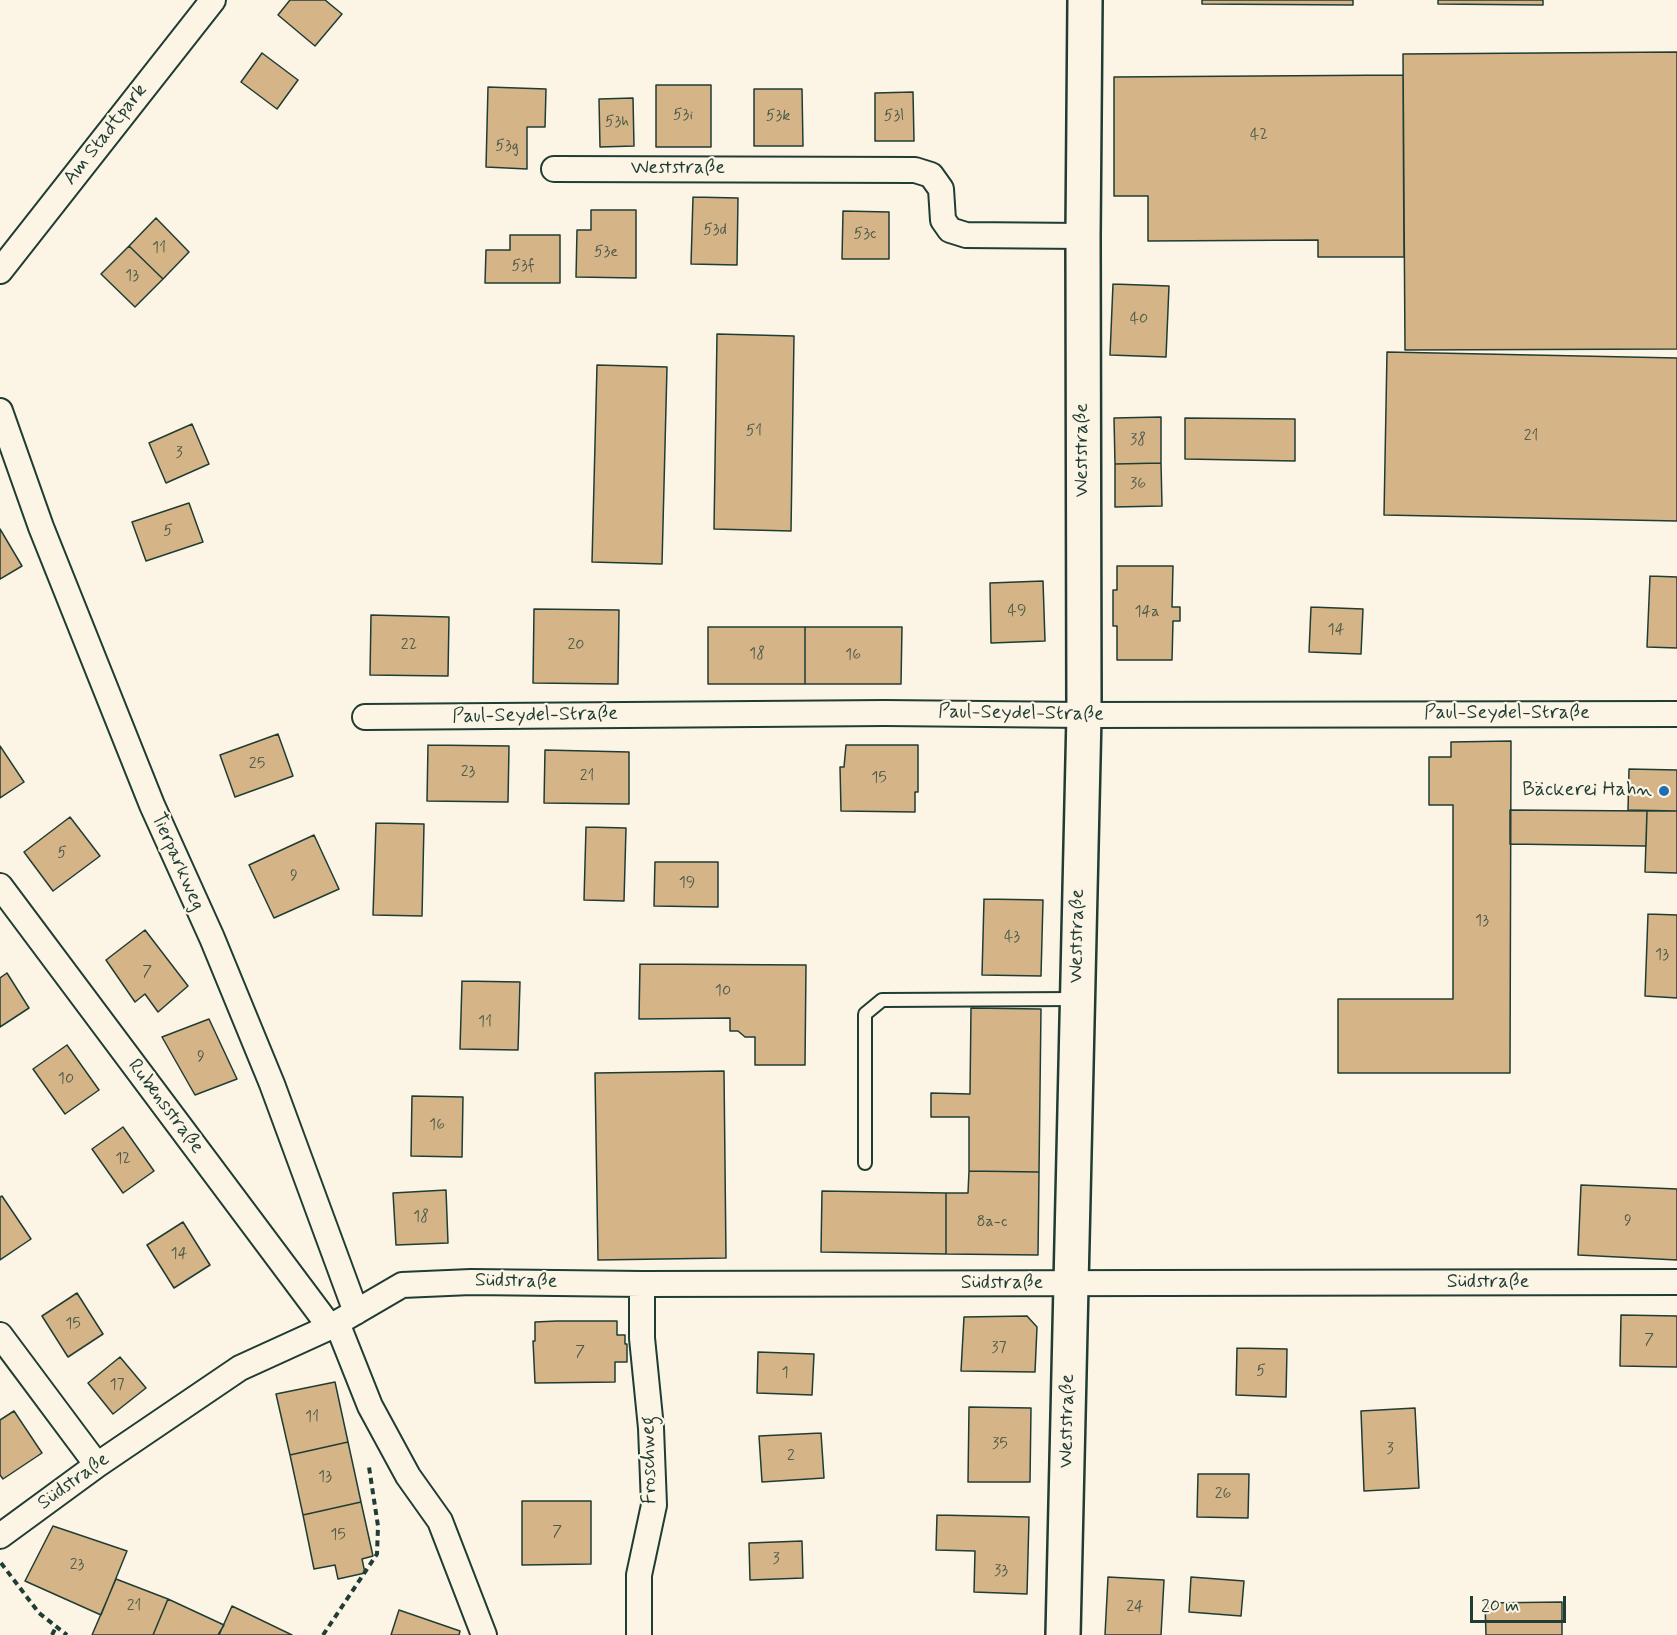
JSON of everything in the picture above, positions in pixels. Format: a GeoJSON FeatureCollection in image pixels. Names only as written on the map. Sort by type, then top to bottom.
{"type":"FeatureCollection","features":[{"type":"Feature","properties":{"kind":"main road","name":"Weststraße"},"geometry":{"type":"LineString","coordinates":[[1063,1635],[1083,715],[1085,0]]}},
{"type":"Feature","properties":{"kind":"street","name":"Am Stadtpark"},"geometry":{"type":"LineString","coordinates":[[0,271],[213,0]]}},
{"type":"Feature","properties":{"kind":"street","name":"Weststraße"},"geometry":{"type":"LineString","coordinates":[[554,169],[915,170],[931,175],[941,189],[944,220],[950,230],[966,235],[1083,236]]}},
{"type":"Feature","properties":{"kind":"street","name":"Tierparkweg"},"geometry":{"type":"LineString","coordinates":[[0,411],[40,527],[143,783],[212,939],[272,1084],[341,1321]]}},
{"type":"Feature","properties":{"kind":"street","name":"Paul-Seydel-Straße"},"geometry":{"type":"LineString","coordinates":[[365,717],[873,713],[1677,714]]}},
{"type":"Feature","properties":{"kind":"street","name":"Rubensstraße"},"geometry":{"type":"LineString","coordinates":[[0,886],[341,1321]]}},
{"type":"Feature","properties":{"kind":"street","name":"Südstraße"},"geometry":{"type":"LineString","coordinates":[[0,1536],[97,1465],[240,1368],[341,1321],[402,1285],[471,1282],[1071,1284],[1677,1282]]}},
{"type":"Feature","properties":{"kind":"street","name":"Froschweg"},"geometry":{"type":"LineString","coordinates":[[639,1635],[639,1575],[654,1505],[651,1428],[642,1338],[642,1284]]}},
{"type":"Feature","properties":{"kind":"street"},"geometry":{"type":"LineString","coordinates":[[341,1321],[370,1406],[408,1476],[440,1521],[484,1635]]}},
{"type":"Feature","properties":{"kind":"street"},"geometry":{"type":"LineString","coordinates":[[0,1335],[97,1465]]}},
{"type":"Feature","properties":{"kind":"lane"},"geometry":{"type":"LineString","coordinates":[[865,1163],[866,1014],[882,1000],[1076,999]]}},
{"type":"Feature","properties":{"kind":"path"},"geometry":{"type":"LineString","coordinates":[[323,1635],[377,1554],[378,1526],[368,1461]]}},
{"type":"Feature","properties":{"kind":"path"},"geometry":{"type":"LineString","coordinates":[[0,1562],[39,1613],[67,1635]]}},
{"type":"Feature","properties":{"kind":"path"},"geometry":{"type":"LineString","coordinates":[[52,1635],[56,1627]]}},
{"type":"Feature","properties":{"kind":"building"},"geometry":{"type":"Polygon","coordinates":[[[290,0],[325,0],[342,14],[315,46],[278,15],[290,0]]]}},
{"type":"Feature","properties":{"kind":"building"},"geometry":{"type":"Polygon","coordinates":[[[1202,0],[1353,0],[1353,5],[1202,4],[1202,0]]]}},
{"type":"Feature","properties":{"kind":"building"},"geometry":{"type":"Polygon","coordinates":[[[1438,0],[1543,0],[1543,5],[1438,4],[1438,0]]]}},
{"type":"Feature","properties":{"kind":"building"},"geometry":{"type":"Polygon","coordinates":[[[1677,52],[1677,349],[1405,350],[1403,54],[1677,52]]]}},
{"type":"Feature","properties":{"kind":"building"},"geometry":{"type":"Polygon","coordinates":[[[262,53],[298,80],[277,109],[241,82],[262,53]]]}},
{"type":"Feature","properties":{"kind":"building"},"geometry":{"type":"Polygon","coordinates":[[[1403,75],[1404,257],[1318,257],[1318,240],[1148,241],[1148,196],[1114,196],[1114,77],[1403,75]]]}},
{"type":"Feature","properties":{"kind":"building"},"geometry":{"type":"Polygon","coordinates":[[[656,85],[711,85],[711,147],[656,147],[656,85]]]}},
{"type":"Feature","properties":{"kind":"building"},"geometry":{"type":"Polygon","coordinates":[[[488,87],[546,89],[545,127],[527,127],[527,169],[486,167],[488,87]]]}},
{"type":"Feature","properties":{"kind":"building"},"geometry":{"type":"Polygon","coordinates":[[[754,89],[802,89],[803,146],[754,146],[754,89]]]}},
{"type":"Feature","properties":{"kind":"building"},"geometry":{"type":"Polygon","coordinates":[[[913,92],[914,141],[875,141],[875,93],[913,92]]]}},
{"type":"Feature","properties":{"kind":"building"},"geometry":{"type":"Polygon","coordinates":[[[633,98],[634,146],[600,147],[599,99],[633,98]]]}},
{"type":"Feature","properties":{"kind":"building"},"geometry":{"type":"Polygon","coordinates":[[[693,197],[738,198],[737,265],[691,264],[693,197]]]}},
{"type":"Feature","properties":{"kind":"building"},"geometry":{"type":"Polygon","coordinates":[[[591,210],[636,210],[636,278],[576,277],[577,230],[591,230],[591,210]]]}},
{"type":"Feature","properties":{"kind":"building"},"geometry":{"type":"Polygon","coordinates":[[[843,211],[889,212],[889,259],[842,259],[843,211]]]}},
{"type":"Feature","properties":{"kind":"building"},"geometry":{"type":"Polygon","coordinates":[[[156,218],[189,252],[163,279],[129,246],[156,218]]]}},
{"type":"Feature","properties":{"kind":"building"},"geometry":{"type":"Polygon","coordinates":[[[510,235],[560,235],[560,283],[485,283],[486,250],[510,250],[510,235]]]}},
{"type":"Feature","properties":{"kind":"building"},"geometry":{"type":"Polygon","coordinates":[[[129,246],[163,279],[135,307],[101,274],[129,246]]]}},
{"type":"Feature","properties":{"kind":"building"},"geometry":{"type":"Polygon","coordinates":[[[1113,284],[1169,286],[1166,357],[1110,355],[1113,284]]]}},
{"type":"Feature","properties":{"kind":"building"},"geometry":{"type":"Polygon","coordinates":[[[717,334],[794,336],[791,531],[714,529],[717,334]]]}},
{"type":"Feature","properties":{"kind":"building"},"geometry":{"type":"Polygon","coordinates":[[[1387,352],[1677,358],[1677,521],[1384,515],[1387,352]]]}},
{"type":"Feature","properties":{"kind":"building"},"geometry":{"type":"Polygon","coordinates":[[[597,365],[667,367],[662,564],[592,562],[597,365]]]}},
{"type":"Feature","properties":{"kind":"building"},"geometry":{"type":"Polygon","coordinates":[[[1161,417],[1161,463],[1115,464],[1114,418],[1161,417]]]}},
{"type":"Feature","properties":{"kind":"building"},"geometry":{"type":"Polygon","coordinates":[[[1185,418],[1295,419],[1295,461],[1185,459],[1185,418]]]}},
{"type":"Feature","properties":{"kind":"building"},"geometry":{"type":"Polygon","coordinates":[[[192,424],[209,464],[166,483],[149,443],[192,424]]]}},
{"type":"Feature","properties":{"kind":"building"},"geometry":{"type":"Polygon","coordinates":[[[1161,463],[1162,506],[1115,507],[1115,464],[1161,463]]]}},
{"type":"Feature","properties":{"kind":"building"},"geometry":{"type":"Polygon","coordinates":[[[189,503],[203,542],[146,561],[132,522],[189,503]]]}},
{"type":"Feature","properties":{"kind":"building"},"geometry":{"type":"Polygon","coordinates":[[[0,529],[22,566],[0,579],[0,529]]]}},
{"type":"Feature","properties":{"kind":"building"},"geometry":{"type":"Polygon","coordinates":[[[1117,566],[1173,566],[1172,607],[1180,607],[1180,621],[1173,621],[1172,660],[1117,660],[1117,626],[1113,626],[1113,590],[1117,590],[1117,566]]]}},
{"type":"Feature","properties":{"kind":"building"},"geometry":{"type":"Polygon","coordinates":[[[1650,576],[1677,577],[1677,648],[1647,647],[1650,576]]]}},
{"type":"Feature","properties":{"kind":"building"},"geometry":{"type":"Polygon","coordinates":[[[1043,581],[1045,641],[991,643],[990,583],[1043,581]]]}},
{"type":"Feature","properties":{"kind":"building"},"geometry":{"type":"Polygon","coordinates":[[[1311,607],[1363,609],[1361,654],[1309,652],[1311,607]]]}},
{"type":"Feature","properties":{"kind":"building"},"geometry":{"type":"Polygon","coordinates":[[[534,609],[619,610],[618,684],[533,683],[534,609]]]}},
{"type":"Feature","properties":{"kind":"building"},"geometry":{"type":"Polygon","coordinates":[[[371,615],[449,617],[448,676],[370,675],[371,615]]]}},
{"type":"Feature","properties":{"kind":"building"},"geometry":{"type":"Polygon","coordinates":[[[708,627],[805,627],[805,684],[708,684],[708,627]]]}},
{"type":"Feature","properties":{"kind":"building"},"geometry":{"type":"Polygon","coordinates":[[[805,627],[902,627],[901,684],[805,684],[805,627]]]}},
{"type":"Feature","properties":{"kind":"building"},"geometry":{"type":"Polygon","coordinates":[[[278,734],[293,776],[235,797],[220,755],[278,734]]]}},
{"type":"Feature","properties":{"kind":"building"},"geometry":{"type":"Polygon","coordinates":[[[1511,741],[1510,1073],[1338,1073],[1338,999],[1453,999],[1453,805],[1429,805],[1429,757],[1451,757],[1451,742],[1511,741]]]}},
{"type":"Feature","properties":{"kind":"building"},"geometry":{"type":"Polygon","coordinates":[[[428,745],[509,746],[508,802],[427,801],[428,745]]]}},
{"type":"Feature","properties":{"kind":"building"},"geometry":{"type":"Polygon","coordinates":[[[846,745],[918,745],[918,792],[915,792],[915,812],[841,811],[840,767],[844,767],[846,745]]]}},
{"type":"Feature","properties":{"kind":"building"},"geometry":{"type":"Polygon","coordinates":[[[0,746],[24,782],[0,798],[0,746]]]}},
{"type":"Feature","properties":{"kind":"building"},"geometry":{"type":"Polygon","coordinates":[[[545,750],[629,752],[629,804],[544,803],[545,750]]]}},
{"type":"Feature","properties":{"kind":"building"},"geometry":{"type":"Polygon","coordinates":[[[1629,769],[1677,770],[1677,811],[1628,810],[1629,769]]]}},
{"type":"Feature","properties":{"kind":"building"},"geometry":{"type":"Polygon","coordinates":[[[1510,810],[1647,811],[1646,846],[1510,844],[1510,810]]]}},
{"type":"Feature","properties":{"kind":"building"},"geometry":{"type":"Polygon","coordinates":[[[1647,811],[1677,811],[1677,873],[1645,872],[1647,811]]]}},
{"type":"Feature","properties":{"kind":"building"},"geometry":{"type":"Polygon","coordinates":[[[70,817],[100,856],[53,891],[24,852],[70,817]]]}},
{"type":"Feature","properties":{"kind":"building"},"geometry":{"type":"Polygon","coordinates":[[[376,823],[424,824],[422,916],[373,915],[376,823]]]}},
{"type":"Feature","properties":{"kind":"building"},"geometry":{"type":"Polygon","coordinates":[[[586,827],[626,828],[624,901],[584,900],[586,827]]]}},
{"type":"Feature","properties":{"kind":"building"},"geometry":{"type":"Polygon","coordinates":[[[314,835],[339,889],[274,918],[249,865],[314,835]]]}},
{"type":"Feature","properties":{"kind":"building"},"geometry":{"type":"Polygon","coordinates":[[[655,862],[718,862],[718,907],[654,906],[655,862]]]}},
{"type":"Feature","properties":{"kind":"building"},"geometry":{"type":"Polygon","coordinates":[[[984,899],[1043,900],[1041,976],[982,975],[984,899]]]}},
{"type":"Feature","properties":{"kind":"building"},"geometry":{"type":"Polygon","coordinates":[[[1648,914],[1677,915],[1677,998],[1645,996],[1648,914]]]}},
{"type":"Feature","properties":{"kind":"building"},"geometry":{"type":"Polygon","coordinates":[[[145,930],[188,986],[158,1012],[145,994],[135,1002],[106,960],[145,930]]]}},
{"type":"Feature","properties":{"kind":"building"},"geometry":{"type":"Polygon","coordinates":[[[640,964],[806,965],[805,1065],[755,1065],[755,1037],[745,1037],[738,1031],[730,1031],[730,1018],[639,1019],[640,964]]]}},
{"type":"Feature","properties":{"kind":"building"},"geometry":{"type":"Polygon","coordinates":[[[7,973],[29,1008],[0,1027],[0,978],[7,973]]]}},
{"type":"Feature","properties":{"kind":"building"},"geometry":{"type":"Polygon","coordinates":[[[462,981],[520,982],[518,1050],[460,1049],[462,981]]]}},
{"type":"Feature","properties":{"kind":"building"},"geometry":{"type":"Polygon","coordinates":[[[971,1008],[1041,1009],[1039,1172],[969,1171],[969,1117],[931,1117],[931,1093],[970,1094],[971,1008]]]}},
{"type":"Feature","properties":{"kind":"building"},"geometry":{"type":"Polygon","coordinates":[[[209,1019],[237,1079],[195,1095],[162,1037],[209,1019]]]}},
{"type":"Feature","properties":{"kind":"building"},"geometry":{"type":"Polygon","coordinates":[[[67,1045],[99,1090],[65,1114],[33,1069],[67,1045]]]}},
{"type":"Feature","properties":{"kind":"building"},"geometry":{"type":"Polygon","coordinates":[[[724,1071],[726,1258],[598,1260],[595,1073],[724,1071]]]}},
{"type":"Feature","properties":{"kind":"building"},"geometry":{"type":"Polygon","coordinates":[[[412,1096],[463,1097],[462,1157],[411,1156],[412,1096]]]}},
{"type":"Feature","properties":{"kind":"building"},"geometry":{"type":"Polygon","coordinates":[[[123,1127],[154,1171],[123,1193],[92,1149],[123,1127]]]}},
{"type":"Feature","properties":{"kind":"building"},"geometry":{"type":"Polygon","coordinates":[[[969,1171],[1039,1172],[1038,1255],[946,1254],[946,1193],[968,1193],[969,1171]]]}},
{"type":"Feature","properties":{"kind":"building"},"geometry":{"type":"Polygon","coordinates":[[[1581,1185],[1677,1189],[1677,1260],[1578,1255],[1581,1185]]]}},
{"type":"Feature","properties":{"kind":"building"},"geometry":{"type":"Polygon","coordinates":[[[446,1190],[448,1243],[396,1245],[393,1193],[446,1190]]]}},
{"type":"Feature","properties":{"kind":"building"},"geometry":{"type":"Polygon","coordinates":[[[822,1191],[946,1193],[946,1254],[821,1252],[822,1191]]]}},
{"type":"Feature","properties":{"kind":"building"},"geometry":{"type":"Polygon","coordinates":[[[2,1196],[31,1239],[0,1260],[0,1197],[2,1196]]]}},
{"type":"Feature","properties":{"kind":"building"},"geometry":{"type":"Polygon","coordinates":[[[183,1222],[210,1265],[174,1288],[147,1245],[183,1222]]]}},
{"type":"Feature","properties":{"kind":"building"},"geometry":{"type":"Polygon","coordinates":[[[77,1293],[103,1334],[68,1357],[42,1316],[77,1293]]]}},
{"type":"Feature","properties":{"kind":"building"},"geometry":{"type":"Polygon","coordinates":[[[1621,1315],[1677,1316],[1677,1367],[1620,1366],[1621,1315]]]}},
{"type":"Feature","properties":{"kind":"building"},"geometry":{"type":"Polygon","coordinates":[[[1027,1316],[1037,1327],[1035,1372],[961,1371],[964,1317],[1027,1316]]]}},
{"type":"Feature","properties":{"kind":"building"},"geometry":{"type":"Polygon","coordinates":[[[617,1321],[617,1335],[625,1335],[627,1362],[615,1362],[615,1382],[535,1383],[533,1341],[535,1341],[535,1322],[617,1321]]]}},
{"type":"Feature","properties":{"kind":"building"},"geometry":{"type":"Polygon","coordinates":[[[1237,1348],[1287,1349],[1286,1397],[1236,1395],[1237,1348]]]}},
{"type":"Feature","properties":{"kind":"building"},"geometry":{"type":"Polygon","coordinates":[[[758,1352],[814,1354],[812,1395],[757,1393],[758,1352]]]}},
{"type":"Feature","properties":{"kind":"building"},"geometry":{"type":"Polygon","coordinates":[[[120,1357],[146,1388],[113,1414],[88,1383],[120,1357]]]}},
{"type":"Feature","properties":{"kind":"building"},"geometry":{"type":"Polygon","coordinates":[[[335,1382],[348,1442],[290,1455],[276,1394],[335,1382]]]}},
{"type":"Feature","properties":{"kind":"building"},"geometry":{"type":"Polygon","coordinates":[[[969,1407],[1031,1408],[1030,1482],[968,1482],[969,1407]]]}},
{"type":"Feature","properties":{"kind":"building"},"geometry":{"type":"Polygon","coordinates":[[[1415,1408],[1419,1488],[1364,1491],[1361,1411],[1415,1408]]]}},
{"type":"Feature","properties":{"kind":"building"},"geometry":{"type":"Polygon","coordinates":[[[14,1411],[42,1453],[3,1479],[0,1475],[0,1420],[14,1411]]]}},
{"type":"Feature","properties":{"kind":"building"},"geometry":{"type":"Polygon","coordinates":[[[821,1433],[824,1478],[762,1482],[759,1436],[821,1433]]]}},
{"type":"Feature","properties":{"kind":"building"},"geometry":{"type":"Polygon","coordinates":[[[348,1442],[361,1502],[303,1515],[290,1455],[348,1442]]]}},
{"type":"Feature","properties":{"kind":"building"},"geometry":{"type":"Polygon","coordinates":[[[1198,1474],[1249,1474],[1248,1518],[1197,1517],[1198,1474]]]}},
{"type":"Feature","properties":{"kind":"building"},"geometry":{"type":"Polygon","coordinates":[[[522,1501],[591,1501],[591,1564],[522,1565],[522,1501]]]}},
{"type":"Feature","properties":{"kind":"building"},"geometry":{"type":"Polygon","coordinates":[[[361,1502],[373,1556],[362,1559],[365,1573],[338,1579],[335,1565],[314,1569],[303,1515],[361,1502]]]}},
{"type":"Feature","properties":{"kind":"building"},"geometry":{"type":"Polygon","coordinates":[[[937,1515],[1029,1517],[1027,1594],[974,1592],[975,1551],[936,1550],[937,1515]]]}},
{"type":"Feature","properties":{"kind":"building"},"geometry":{"type":"Polygon","coordinates":[[[53,1526],[127,1551],[101,1615],[25,1581],[53,1526]]]}},
{"type":"Feature","properties":{"kind":"building"},"geometry":{"type":"Polygon","coordinates":[[[802,1541],[803,1578],[750,1580],[749,1543],[802,1541]]]}},
{"type":"Feature","properties":{"kind":"building"},"geometry":{"type":"Polygon","coordinates":[[[1108,1577],[1164,1580],[1161,1635],[1105,1635],[1108,1577]]]}},
{"type":"Feature","properties":{"kind":"building"},"geometry":{"type":"Polygon","coordinates":[[[1191,1577],[1244,1581],[1241,1616],[1189,1612],[1191,1577]]]}},
{"type":"Feature","properties":{"kind":"building"},"geometry":{"type":"Polygon","coordinates":[[[116,1579],[168,1599],[153,1635],[92,1635],[116,1579]]]}},
{"type":"Feature","properties":{"kind":"building"},"geometry":{"type":"Polygon","coordinates":[[[168,1599],[224,1625],[218,1635],[153,1635],[168,1599]]]}},
{"type":"Feature","properties":{"kind":"building"},"geometry":{"type":"Polygon","coordinates":[[[1562,1602],[1562,1635],[1486,1635],[1485,1603],[1562,1602]]]}},
{"type":"Feature","properties":{"kind":"building"},"geometry":{"type":"Polygon","coordinates":[[[232,1606],[292,1635],[219,1635],[232,1606]]]}},
{"type":"Feature","properties":{"kind":"building"},"geometry":{"type":"Polygon","coordinates":[[[399,1610],[460,1631],[459,1635],[391,1635],[399,1610]]]}},
{"type":"Feature","properties":{"kind":"place","name":"Bäckerei Hahn"},"geometry":{"type":"Point","coordinates":[1664,791]}}]}
